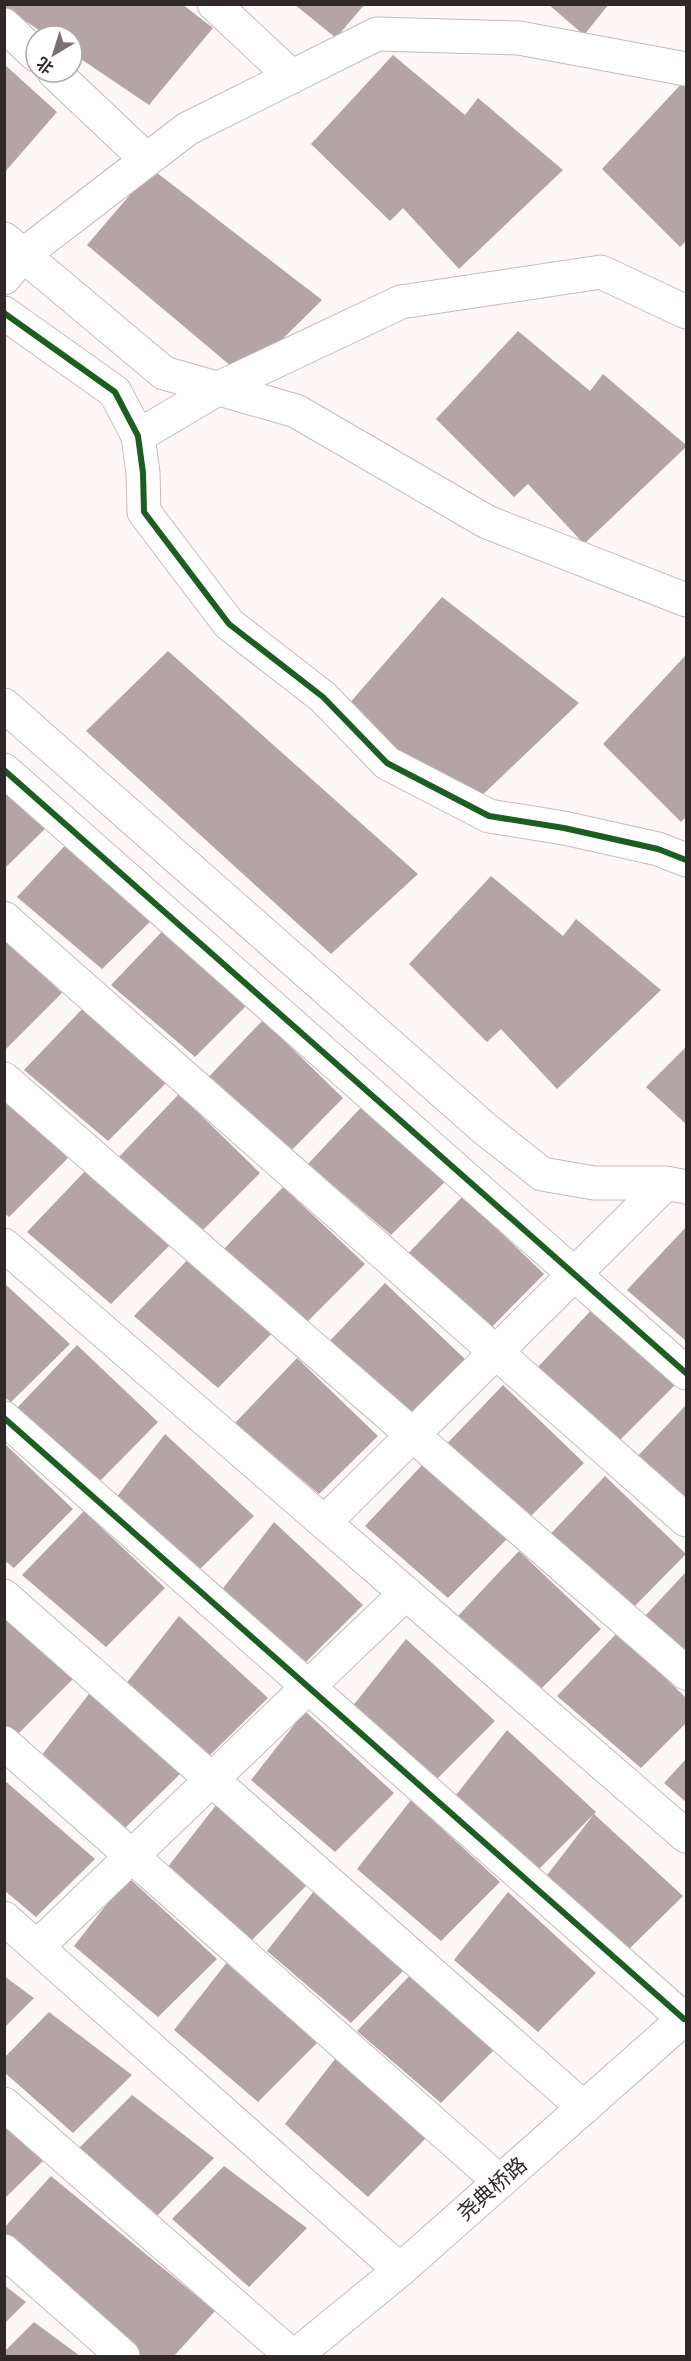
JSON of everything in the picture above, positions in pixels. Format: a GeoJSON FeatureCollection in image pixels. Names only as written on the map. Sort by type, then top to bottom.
{"type":"FeatureCollection","features":[{"type":"Feature","properties":{"kind":"street"},"geometry":{"type":"LineString","coordinates":[[214,4],[292,77]]}},
{"type":"Feature","properties":{"kind":"street"},"geometry":{"type":"LineString","coordinates":[[4,25],[24,44]]}},
{"type":"Feature","properties":{"kind":"street"},"geometry":{"type":"LineString","coordinates":[[687,69],[519,38],[378,34],[187,129],[11,258],[164,373],[296,411],[487,522],[687,600]]}},
{"type":"Feature","properties":{"kind":"street"},"geometry":{"type":"LineString","coordinates":[[67,84],[147,160]]}},
{"type":"Feature","properties":{"kind":"street"},"geometry":{"type":"LineString","coordinates":[[138,436],[219,388],[401,302],[601,272],[687,312]]}},
{"type":"Feature","properties":{"kind":"street"},"geometry":{"type":"LineString","coordinates":[[4,314],[115,392],[138,436],[143,473],[144,512],[229,624],[323,697],[387,763],[489,816],[564,828],[658,849],[687,860]]}},
{"type":"Feature","properties":{"kind":"street"},"geometry":{"type":"LineString","coordinates":[[4,705],[475,1120],[542,1174],[594,1183],[676,1185]]}},
{"type":"Feature","properties":{"kind":"street"},"geometry":{"type":"LineString","coordinates":[[4,770],[687,1373]]}},
{"type":"Feature","properties":{"kind":"street"},"geometry":{"type":"LineString","coordinates":[[4,918],[687,1520]]}},
{"type":"Feature","properties":{"kind":"street"},"geometry":{"type":"LineString","coordinates":[[4,1079],[687,1673]]}},
{"type":"Feature","properties":{"kind":"street"},"geometry":{"type":"LineString","coordinates":[[325,1522],[574,1275],[676,1185]]}},
{"type":"Feature","properties":{"kind":"street"},"geometry":{"type":"LineString","coordinates":[[4,1245],[687,1836]]}},
{"type":"Feature","properties":{"kind":"street"},"geometry":{"type":"LineString","coordinates":[[4,1418],[685,2018]]}},
{"type":"Feature","properties":{"kind":"street"},"geometry":{"type":"LineString","coordinates":[[38,1947],[406,1593]]}},
{"type":"Feature","properties":{"kind":"street"},"geometry":{"type":"LineString","coordinates":[[4,1596],[584,2108]]}},
{"type":"Feature","properties":{"kind":"street"},"geometry":{"type":"LineString","coordinates":[[4,1743],[500,2182]]}},
{"type":"Feature","properties":{"kind":"street"},"geometry":{"type":"LineString","coordinates":[[4,1918],[400,2270]]}},
{"type":"Feature","properties":{"kind":"street","name":"尧典桥路"},"geometry":{"type":"LineString","coordinates":[[293,2356],[400,2270],[685,2018]]}},
{"type":"Feature","properties":{"kind":"street"},"geometry":{"type":"LineString","coordinates":[[4,2104],[293,2356]]}},
{"type":"Feature","properties":{"kind":"street"},"geometry":{"type":"LineString","coordinates":[[4,2251],[123,2356]]}},
{"type":"Feature","properties":{"kind":"building"},"geometry":{"type":"Polygon","coordinates":[[[4,4],[182,4],[213,28],[149,105],[84,61],[84,24],[30,24],[4,7],[4,4]]]}},
{"type":"Feature","properties":{"kind":"building"},"geometry":{"type":"Polygon","coordinates":[[[294,4],[365,4],[336,38],[294,4]]]}},
{"type":"Feature","properties":{"kind":"building"},"geometry":{"type":"Polygon","coordinates":[[[548,4],[609,4],[584,35],[548,4]]]}},
{"type":"Feature","properties":{"kind":"building"},"geometry":{"type":"Polygon","coordinates":[[[393,55],[465,115],[478,98],[563,170],[459,269],[403,208],[390,221],[311,144],[393,55]]]}},
{"type":"Feature","properties":{"kind":"building"},"geometry":{"type":"Polygon","coordinates":[[[4,64],[57,112],[4,173],[4,64]]]}},
{"type":"Feature","properties":{"kind":"building"},"geometry":{"type":"Polygon","coordinates":[[[684,81],[686,83],[686,241],[680,247],[602,169],[684,81]]]}},
{"type":"Feature","properties":{"kind":"building"},"geometry":{"type":"Polygon","coordinates":[[[152,169],[322,300],[244,377],[87,245],[152,169]]]}},
{"type":"Feature","properties":{"kind":"building"},"geometry":{"type":"Polygon","coordinates":[[[518,331],[590,391],[603,374],[686,445],[584,544],[528,484],[514,497],[436,419],[518,331]]]}},
{"type":"Feature","properties":{"kind":"building"},"geometry":{"type":"Polygon","coordinates":[[[442,597],[579,703],[475,802],[341,713],[442,597]]]}},
{"type":"Feature","properties":{"kind":"building"},"geometry":{"type":"Polygon","coordinates":[[[168,651],[418,874],[331,954],[86,731],[168,651]]]}},
{"type":"Feature","properties":{"kind":"building"},"geometry":{"type":"Polygon","coordinates":[[[685,656],[686,817],[681,822],[603,744],[685,656]]]}},
{"type":"Feature","properties":{"kind":"building"},"geometry":{"type":"Polygon","coordinates":[[[4,779],[51,823],[4,869],[4,779]]]}},
{"type":"Feature","properties":{"kind":"building"},"geometry":{"type":"Polygon","coordinates":[[[71,839],[159,913],[102,969],[17,897],[71,839]]]}},
{"type":"Feature","properties":{"kind":"building"},"geometry":{"type":"Polygon","coordinates":[[[491,876],[563,936],[576,919],[661,990],[557,1089],[501,1029],[487,1042],[409,964],[491,876]]]}},
{"type":"Feature","properties":{"kind":"building"},"geometry":{"type":"Polygon","coordinates":[[[173,920],[254,998],[195,1057],[111,985],[173,920]]]}},
{"type":"Feature","properties":{"kind":"building"},"geometry":{"type":"Polygon","coordinates":[[[4,938],[62,993],[4,1051],[4,938]]]}},
{"type":"Feature","properties":{"kind":"building"},"geometry":{"type":"Polygon","coordinates":[[[86,1005],[166,1083],[108,1141],[24,1070],[86,1005]]]}},
{"type":"Feature","properties":{"kind":"building"},"geometry":{"type":"Polygon","coordinates":[[[263,1020],[343,1098],[285,1157],[201,1085],[263,1020]]]}},
{"type":"Feature","properties":{"kind":"building"},"geometry":{"type":"Polygon","coordinates":[[[686,1047],[686,1124],[646,1087],[686,1047]]]}},
{"type":"Feature","properties":{"kind":"building"},"geometry":{"type":"Polygon","coordinates":[[[179,1094],[260,1173],[202,1231],[117,1159],[179,1094]]]}},
{"type":"Feature","properties":{"kind":"building"},"geometry":{"type":"Polygon","coordinates":[[[4,1097],[68,1158],[9,1217],[4,1213],[4,1097]]]}},
{"type":"Feature","properties":{"kind":"building"},"geometry":{"type":"Polygon","coordinates":[[[369,1099],[450,1177],[391,1235],[308,1164],[369,1099]]]}},
{"type":"Feature","properties":{"kind":"building"},"geometry":{"type":"Polygon","coordinates":[[[88,1168],[169,1246],[111,1304],[27,1232],[88,1168]]]}},
{"type":"Feature","properties":{"kind":"building"},"geometry":{"type":"Polygon","coordinates":[[[283,1187],[365,1264],[306,1323],[222,1251],[283,1187]]]}},
{"type":"Feature","properties":{"kind":"building"},"geometry":{"type":"Polygon","coordinates":[[[463,1196],[544,1274],[486,1333],[402,1260],[463,1196]]]}},
{"type":"Feature","properties":{"kind":"building"},"geometry":{"type":"Polygon","coordinates":[[[686,1227],[686,1341],[627,1290],[686,1227]]]}},
{"type":"Feature","properties":{"kind":"building"},"geometry":{"type":"Polygon","coordinates":[[[195,1252],[276,1329],[218,1388],[134,1316],[195,1252]]]}},
{"type":"Feature","properties":{"kind":"building"},"geometry":{"type":"Polygon","coordinates":[[[4,1283],[70,1344],[11,1402],[4,1397],[4,1283]]]}},
{"type":"Feature","properties":{"kind":"building"},"geometry":{"type":"Polygon","coordinates":[[[385,1283],[466,1360],[407,1419],[324,1347],[385,1283]]]}},
{"type":"Feature","properties":{"kind":"building"},"geometry":{"type":"Polygon","coordinates":[[[597,1304],[678,1382],[619,1441],[536,1369],[597,1304]]]}},
{"type":"Feature","properties":{"kind":"building"},"geometry":{"type":"Polygon","coordinates":[[[77,1345],[158,1422],[100,1481],[16,1409],[77,1345]]]}},
{"type":"Feature","properties":{"kind":"building"},"geometry":{"type":"Polygon","coordinates":[[[297,1358],[378,1436],[319,1494],[235,1423],[297,1358]]]}},
{"type":"Feature","properties":{"kind":"building"},"geometry":{"type":"Polygon","coordinates":[[[503,1385],[584,1463],[525,1522],[441,1450],[503,1385]]]}},
{"type":"Feature","properties":{"kind":"building"},"geometry":{"type":"Polygon","coordinates":[[[686,1405],[686,1503],[635,1459],[686,1405]]]}},
{"type":"Feature","properties":{"kind":"building"},"geometry":{"type":"Polygon","coordinates":[[[165,1434],[254,1516],[195,1574],[112,1503],[165,1434]]]}},
{"type":"Feature","properties":{"kind":"building"},"geometry":{"type":"Polygon","coordinates":[[[4,1443],[73,1509],[14,1568],[4,1560],[4,1443]]]}},
{"type":"Feature","properties":{"kind":"building"},"geometry":{"type":"Polygon","coordinates":[[[426,1461],[507,1539],[448,1598],[365,1526],[426,1461]]]}},
{"type":"Feature","properties":{"kind":"building"},"geometry":{"type":"Polygon","coordinates":[[[605,1476],[686,1554],[628,1613],[544,1541],[605,1476]]]}},
{"type":"Feature","properties":{"kind":"building"},"geometry":{"type":"Polygon","coordinates":[[[84,1511],[165,1588],[106,1647],[22,1575],[84,1511]]]}},
{"type":"Feature","properties":{"kind":"building"},"geometry":{"type":"Polygon","coordinates":[[[274,1522],[363,1605],[305,1663],[221,1591],[274,1522]]]}},
{"type":"Feature","properties":{"kind":"building"},"geometry":{"type":"Polygon","coordinates":[[[519,1551],[601,1629],[542,1688],[458,1616],[519,1551]]]}},
{"type":"Feature","properties":{"kind":"building"},"geometry":{"type":"Polygon","coordinates":[[[686,1572],[686,1651],[645,1616],[686,1572]]]}},
{"type":"Feature","properties":{"kind":"building"},"geometry":{"type":"Polygon","coordinates":[[[4,1609],[75,1677],[17,1735],[4,1724],[4,1609]]]}},
{"type":"Feature","properties":{"kind":"building"},"geometry":{"type":"Polygon","coordinates":[[[179,1616],[268,1698],[209,1756],[125,1685],[179,1616]]]}},
{"type":"Feature","properties":{"kind":"building"},"geometry":{"type":"Polygon","coordinates":[[[618,1632],[686,1698],[686,1723],[641,1768],[557,1696],[618,1632]]]}},
{"type":"Feature","properties":{"kind":"building"},"geometry":{"type":"Polygon","coordinates":[[[406,1639],[495,1721],[437,1779],[352,1707],[406,1639]]]}},
{"type":"Feature","properties":{"kind":"building"},"geometry":{"type":"Polygon","coordinates":[[[92,1690],[181,1773],[122,1831],[38,1760],[92,1690]]]}},
{"type":"Feature","properties":{"kind":"building"},"geometry":{"type":"Polygon","coordinates":[[[305,1711],[394,1793],[335,1852],[251,1780],[305,1711]]]}},
{"type":"Feature","properties":{"kind":"building"},"geometry":{"type":"Polygon","coordinates":[[[507,1730],[596,1812],[537,1871],[453,1799],[507,1730]]]}},
{"type":"Feature","properties":{"kind":"building"},"geometry":{"type":"Polygon","coordinates":[[[686,1759],[686,1802],[664,1783],[686,1759]]]}},
{"type":"Feature","properties":{"kind":"building"},"geometry":{"type":"Polygon","coordinates":[[[4,1780],[95,1859],[36,1917],[4,1890],[4,1780]]]}},
{"type":"Feature","properties":{"kind":"building"},"geometry":{"type":"Polygon","coordinates":[[[411,1800],[500,1882],[441,1941],[357,1869],[411,1800]]]}},
{"type":"Feature","properties":{"kind":"building"},"geometry":{"type":"Polygon","coordinates":[[[217,1804],[306,1886],[247,1945],[163,1873],[217,1804]]]}},
{"type":"Feature","properties":{"kind":"building"},"geometry":{"type":"Polygon","coordinates":[[[594,1814],[683,1896],[624,1954],[541,1883],[594,1814]]]}},
{"type":"Feature","properties":{"kind":"building"},"geometry":{"type":"Polygon","coordinates":[[[128,1877],[217,1959],[158,2017],[74,1946],[128,1877]]]}},
{"type":"Feature","properties":{"kind":"building"},"geometry":{"type":"Polygon","coordinates":[[[321,1882],[410,1964],[351,2023],[267,1951],[321,1882]]]}},
{"type":"Feature","properties":{"kind":"building"},"geometry":{"type":"Polygon","coordinates":[[[508,1892],[596,1973],[538,2032],[454,1960],[508,1892]]]}},
{"type":"Feature","properties":{"kind":"building"},"geometry":{"type":"Polygon","coordinates":[[[228,1961],[317,2043],[258,2102],[174,2030],[228,1961]]]}},
{"type":"Feature","properties":{"kind":"building"},"geometry":{"type":"Polygon","coordinates":[[[414,1971],[500,2044],[441,2103],[357,2031],[414,1971]]]}},
{"type":"Feature","properties":{"kind":"building"},"geometry":{"type":"Polygon","coordinates":[[[4,1976],[34,1998],[4,2028],[4,1976]]]}},
{"type":"Feature","properties":{"kind":"building"},"geometry":{"type":"Polygon","coordinates":[[[49,2012],[132,2075],[73,2133],[4,2072],[4,2058],[49,2012]]]}},
{"type":"Feature","properties":{"kind":"building"},"geometry":{"type":"Polygon","coordinates":[[[338,2055],[427,2137],[368,2197],[285,2124],[338,2055]]]}},
{"type":"Feature","properties":{"kind":"building"},"geometry":{"type":"Polygon","coordinates":[[[132,2095],[214,2158],[156,2217],[79,2148],[132,2095]]]}},
{"type":"Feature","properties":{"kind":"building"},"geometry":{"type":"Polygon","coordinates":[[[4,2127],[46,2158],[4,2199],[4,2127]]]}},
{"type":"Feature","properties":{"kind":"building"},"geometry":{"type":"Polygon","coordinates":[[[224,2166],[307,2228],[249,2287],[172,2219],[224,2166]]]}},
{"type":"Feature","properties":{"kind":"building"},"geometry":{"type":"Polygon","coordinates":[[[51,2176],[215,2311],[174,2356],[139,2356],[4,2236],[4,2228],[51,2176]]]}},
{"type":"Feature","properties":{"kind":"building"},"geometry":{"type":"Polygon","coordinates":[[[4,2285],[26,2302],[4,2324],[4,2285]]]}},
{"type":"Feature","properties":{"kind":"building"},"geometry":{"type":"Polygon","coordinates":[[[34,2322],[80,2356],[4,2356],[4,2352],[34,2322]]]}},
{"type":"Feature","properties":{"kind":"cycle path"},"geometry":{"type":"LineString","coordinates":[[4,313],[115,392],[138,436],[143,473],[144,512],[229,624],[323,697],[387,763],[489,816],[564,828],[658,849],[686,860]]}},
{"type":"Feature","properties":{"kind":"cycle path"},"geometry":{"type":"LineString","coordinates":[[4,770],[686,1373]]}},
{"type":"Feature","properties":{"kind":"cycle path"},"geometry":{"type":"LineString","coordinates":[[4,1418],[684,2019]]}}]}
